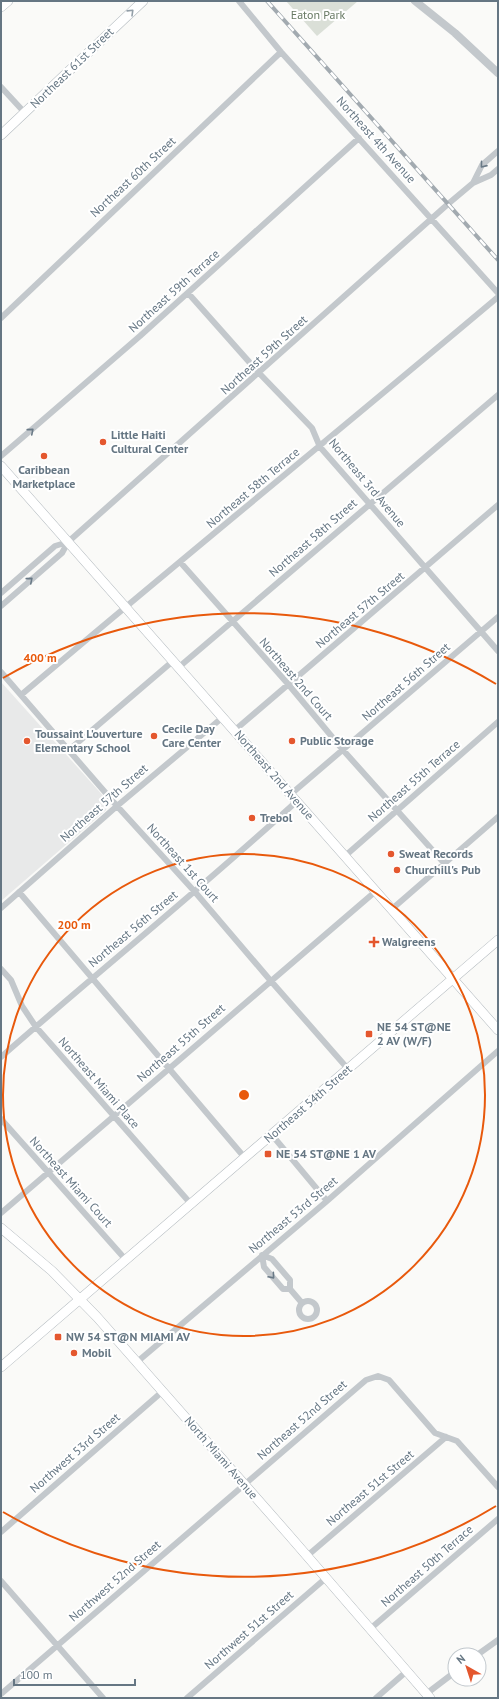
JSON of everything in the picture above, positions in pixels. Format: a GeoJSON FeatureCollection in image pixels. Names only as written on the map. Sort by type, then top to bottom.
{"type":"FeatureCollection","features":[{"type":"Feature","properties":{"kind":"main road"},"geometry":{"type":"LineString","coordinates":[[1,7],[8,1]]}},
{"type":"Feature","properties":{"kind":"main road","name":"Northeast 61st Street"},"geometry":{"type":"LineString","coordinates":[[1,135],[143,1]]}},
{"type":"Feature","properties":{"kind":"main road","name":"Northeast 2nd Avenue"},"geometry":{"type":"LineString","coordinates":[[1,466],[498,1030]]}},
{"type":"Feature","properties":{"kind":"main road","name":"Northeast 54th Street"},"geometry":{"type":"LineString","coordinates":[[1,1367],[498,940]]}},
{"type":"Feature","properties":{"kind":"main road","name":"North Miami Avenue"},"geometry":{"type":"LineString","coordinates":[[1,1228],[52,1271],[81,1299],[428,1696]]}},
{"type":"Feature","properties":{"kind":"street","name":"Northeast 4th Avenue"},"geometry":{"type":"LineString","coordinates":[[239,1],[281,52],[498,292]]}},
{"type":"Feature","properties":{"kind":"street"},"geometry":{"type":"LineString","coordinates":[[415,1],[455,33],[498,72]]}},
{"type":"Feature","properties":{"kind":"street","name":"Northeast 60th Street"},"geometry":{"type":"LineString","coordinates":[[1,318],[281,52]]}},
{"type":"Feature","properties":{"kind":"street"},"geometry":{"type":"LineString","coordinates":[[1,87],[25,113]]}},
{"type":"Feature","properties":{"kind":"street","name":"Northeast 59th Terrace"},"geometry":{"type":"LineString","coordinates":[[1,456],[188,293],[359,138]]}},
{"type":"Feature","properties":{"kind":"street","name":"Northeast 59th Street"},"geometry":{"type":"LineString","coordinates":[[473,183],[482,165],[498,151]]}},
{"type":"Feature","properties":{"kind":"street","name":"Northeast 59th Street"},"geometry":{"type":"LineString","coordinates":[[1,606],[62,553],[68,542],[431,219],[473,183],[491,175],[498,169]]}},
{"type":"Feature","properties":{"kind":"street","name":"Northeast 3rd Avenue"},"geometry":{"type":"LineString","coordinates":[[188,293],[259,373],[312,428],[320,447],[498,651]]}},
{"type":"Feature","properties":{"kind":"street","name":"Northeast 58th Terrace"},"geometry":{"type":"LineString","coordinates":[[21,695],[498,297]]}},
{"type":"Feature","properties":{"kind":"street","name":"Northeast 58th Street"},"geometry":{"type":"LineString","coordinates":[[69,750],[176,664],[232,622],[498,395]]}},
{"type":"Feature","properties":{"kind":"street","name":"Northeast 57th Street"},"geometry":{"type":"LineString","coordinates":[[235,730],[498,505]]}},
{"type":"Feature","properties":{"kind":"street","name":"Northeast 59th Street"},"geometry":{"type":"LineString","coordinates":[[1,593],[55,546],[68,542]]}},
{"type":"Feature","properties":{"kind":"street","name":"Northeast 2nd Court"},"geometry":{"type":"LineString","coordinates":[[181,563],[288,684],[343,750],[444,863]]}},
{"type":"Feature","properties":{"kind":"street","name":"Northeast 56th Street"},"geometry":{"type":"LineString","coordinates":[[1,1058],[91,978],[195,892],[343,750],[498,617]]}},
{"type":"Feature","properties":{"kind":"street","name":"Northeast 1st Court"},"geometry":{"type":"LineString","coordinates":[[1,672],[117,806],[195,892],[348,1069]]}},
{"type":"Feature","properties":{"kind":"street","name":"Northeast 57th Street"},"geometry":{"type":"LineString","coordinates":[[1,908],[117,806],[223,717]]}},
{"type":"Feature","properties":{"kind":"street","name":"Northeast 55th Terrace"},"geometry":{"type":"LineString","coordinates":[[345,856],[498,722]]}},
{"type":"Feature","properties":{"kind":"street"},"geometry":{"type":"LineString","coordinates":[[392,909],[498,817]]}},
{"type":"Feature","properties":{"kind":"street","name":"Northeast 55th Street"},"geometry":{"type":"LineString","coordinates":[[1,1213],[270,980],[376,891]]}},
{"type":"Feature","properties":{"kind":"street"},"geometry":{"type":"LineString","coordinates":[[19,892],[245,1158]]}},
{"type":"Feature","properties":{"kind":"street","name":"Northeast Miami Place"},"geometry":{"type":"LineString","coordinates":[[1,969],[11,980],[22,1006],[36,1027],[113,1117],[191,1204]]}},
{"type":"Feature","properties":{"kind":"street","name":"Northeast 53rd Street"},"geometry":{"type":"LineString","coordinates":[[137,1362],[327,1201],[498,1051]]}},
{"type":"Feature","properties":{"kind":"street","name":"Northeast Miami Court"},"geometry":{"type":"LineString","coordinates":[[1,1119],[126,1260]]}},
{"type":"Feature","properties":{"kind":"street"},"geometry":{"type":"LineString","coordinates":[[272,1135],[327,1201]]}},
{"type":"Feature","properties":{"kind":"street"},"geometry":{"type":"LineString","coordinates":[[262,1255],[264,1266],[284,1289],[290,1289]]}},
{"type":"Feature","properties":{"kind":"street"},"geometry":{"type":"LineString","coordinates":[[262,1255],[272,1259],[290,1280],[290,1289],[302,1303]]}},
{"type":"Feature","properties":{"kind":"street","name":"Northeast 52nd Street"},"geometry":{"type":"LineString","coordinates":[[244,1484],[366,1380],[378,1376],[389,1380],[435,1433],[446,1436]]}},
{"type":"Feature","properties":{"kind":"street","name":"Northwest 53rd Street"},"geometry":{"type":"LineString","coordinates":[[1,1532],[163,1391]]}},
{"type":"Feature","properties":{"kind":"street"},"geometry":{"type":"LineString","coordinates":[[446,1436],[457,1441],[498,1487]]}},
{"type":"Feature","properties":{"kind":"street","name":"Northeast 51st Street"},"geometry":{"type":"LineString","coordinates":[[307,1556],[446,1436]]}},
{"type":"Feature","properties":{"kind":"street","name":"Northwest 52nd Street"},"geometry":{"type":"LineString","coordinates":[[1,1694],[244,1484]]}},
{"type":"Feature","properties":{"kind":"street","name":"Northeast 50th Terrace"},"geometry":{"type":"LineString","coordinates":[[370,1629],[498,1519]]}},
{"type":"Feature","properties":{"kind":"street","name":"Northwest 51st Street"},"geometry":{"type":"LineString","coordinates":[[187,1698],[326,1578]]}},
{"type":"Feature","properties":{"kind":"street"},"geometry":{"type":"LineString","coordinates":[[1,1581],[103,1698]]}},
{"type":"Feature","properties":{"kind":"street"},"geometry":{"type":"LineString","coordinates":[[487,1648],[498,1640]]}},
{"type":"Feature","properties":{"kind":"street"},"geometry":{"type":"LineString","coordinates":[[376,1698],[407,1671]]}},
{"type":"Feature","properties":{"kind":"street"},"geometry":{"type":"LineString","coordinates":[[428,1696],[447,1679]]}},
{"type":"Feature","properties":{"kind":"shaded area","name":"Toussaint L'ouverture Elementary School"},"geometry":{"type":"Polygon","coordinates":[[[1,682],[106,799],[107,804],[106,810],[1,901],[1,682]]]}},
{"type":"Feature","properties":{"kind":"green space","name":"Eaton Park"},"geometry":{"type":"Polygon","coordinates":[[[286,1],[358,1],[317,36],[286,1]]]}},
{"type":"Feature","properties":{"kind":"railway"},"geometry":{"type":"LineString","coordinates":[[267,1],[498,260]]}},
{"type":"Feature","properties":{"kind":"place","name":"Little Haiti Cultural Center"},"geometry":{"type":"Point","coordinates":[103,442]}},
{"type":"Feature","properties":{"kind":"place","name":"Caribbean Marketplace"},"geometry":{"type":"Point","coordinates":[44,456]}},
{"type":"Feature","properties":{"kind":"place","name":"Cecile Day Care Center"},"geometry":{"type":"Point","coordinates":[154,736]}},
{"type":"Feature","properties":{"kind":"place","name":"Toussaint L'ouverture Elementary School"},"geometry":{"type":"Point","coordinates":[27,741]}},
{"type":"Feature","properties":{"kind":"place","name":"Public Storage"},"geometry":{"type":"Point","coordinates":[292,741]}},
{"type":"Feature","properties":{"kind":"place","name":"Trebol"},"geometry":{"type":"Point","coordinates":[252,818]}},
{"type":"Feature","properties":{"kind":"place","name":"Sweat Records"},"geometry":{"type":"Point","coordinates":[391,854]}},
{"type":"Feature","properties":{"kind":"place","name":"Churchill's Pub"},"geometry":{"type":"Point","coordinates":[397,870]}},
{"type":"Feature","properties":{"kind":"place","name":"Walgreens"},"geometry":{"type":"Point","coordinates":[374,942]}},
{"type":"Feature","properties":{"kind":"place","name":"NE 54 ST@NE 2 AV (W/F)"},"geometry":{"type":"Point","coordinates":[369,1034]}},
{"type":"Feature","properties":{"kind":"place","name":"NE 54 ST@NE 1 AV"},"geometry":{"type":"Point","coordinates":[268,1154]}},
{"type":"Feature","properties":{"kind":"place","name":"NW 54 ST@N MIAMI AV"},"geometry":{"type":"Point","coordinates":[58,1337]}},
{"type":"Feature","properties":{"kind":"place","name":"Mobil"},"geometry":{"type":"Point","coordinates":[74,1353]}}]}
